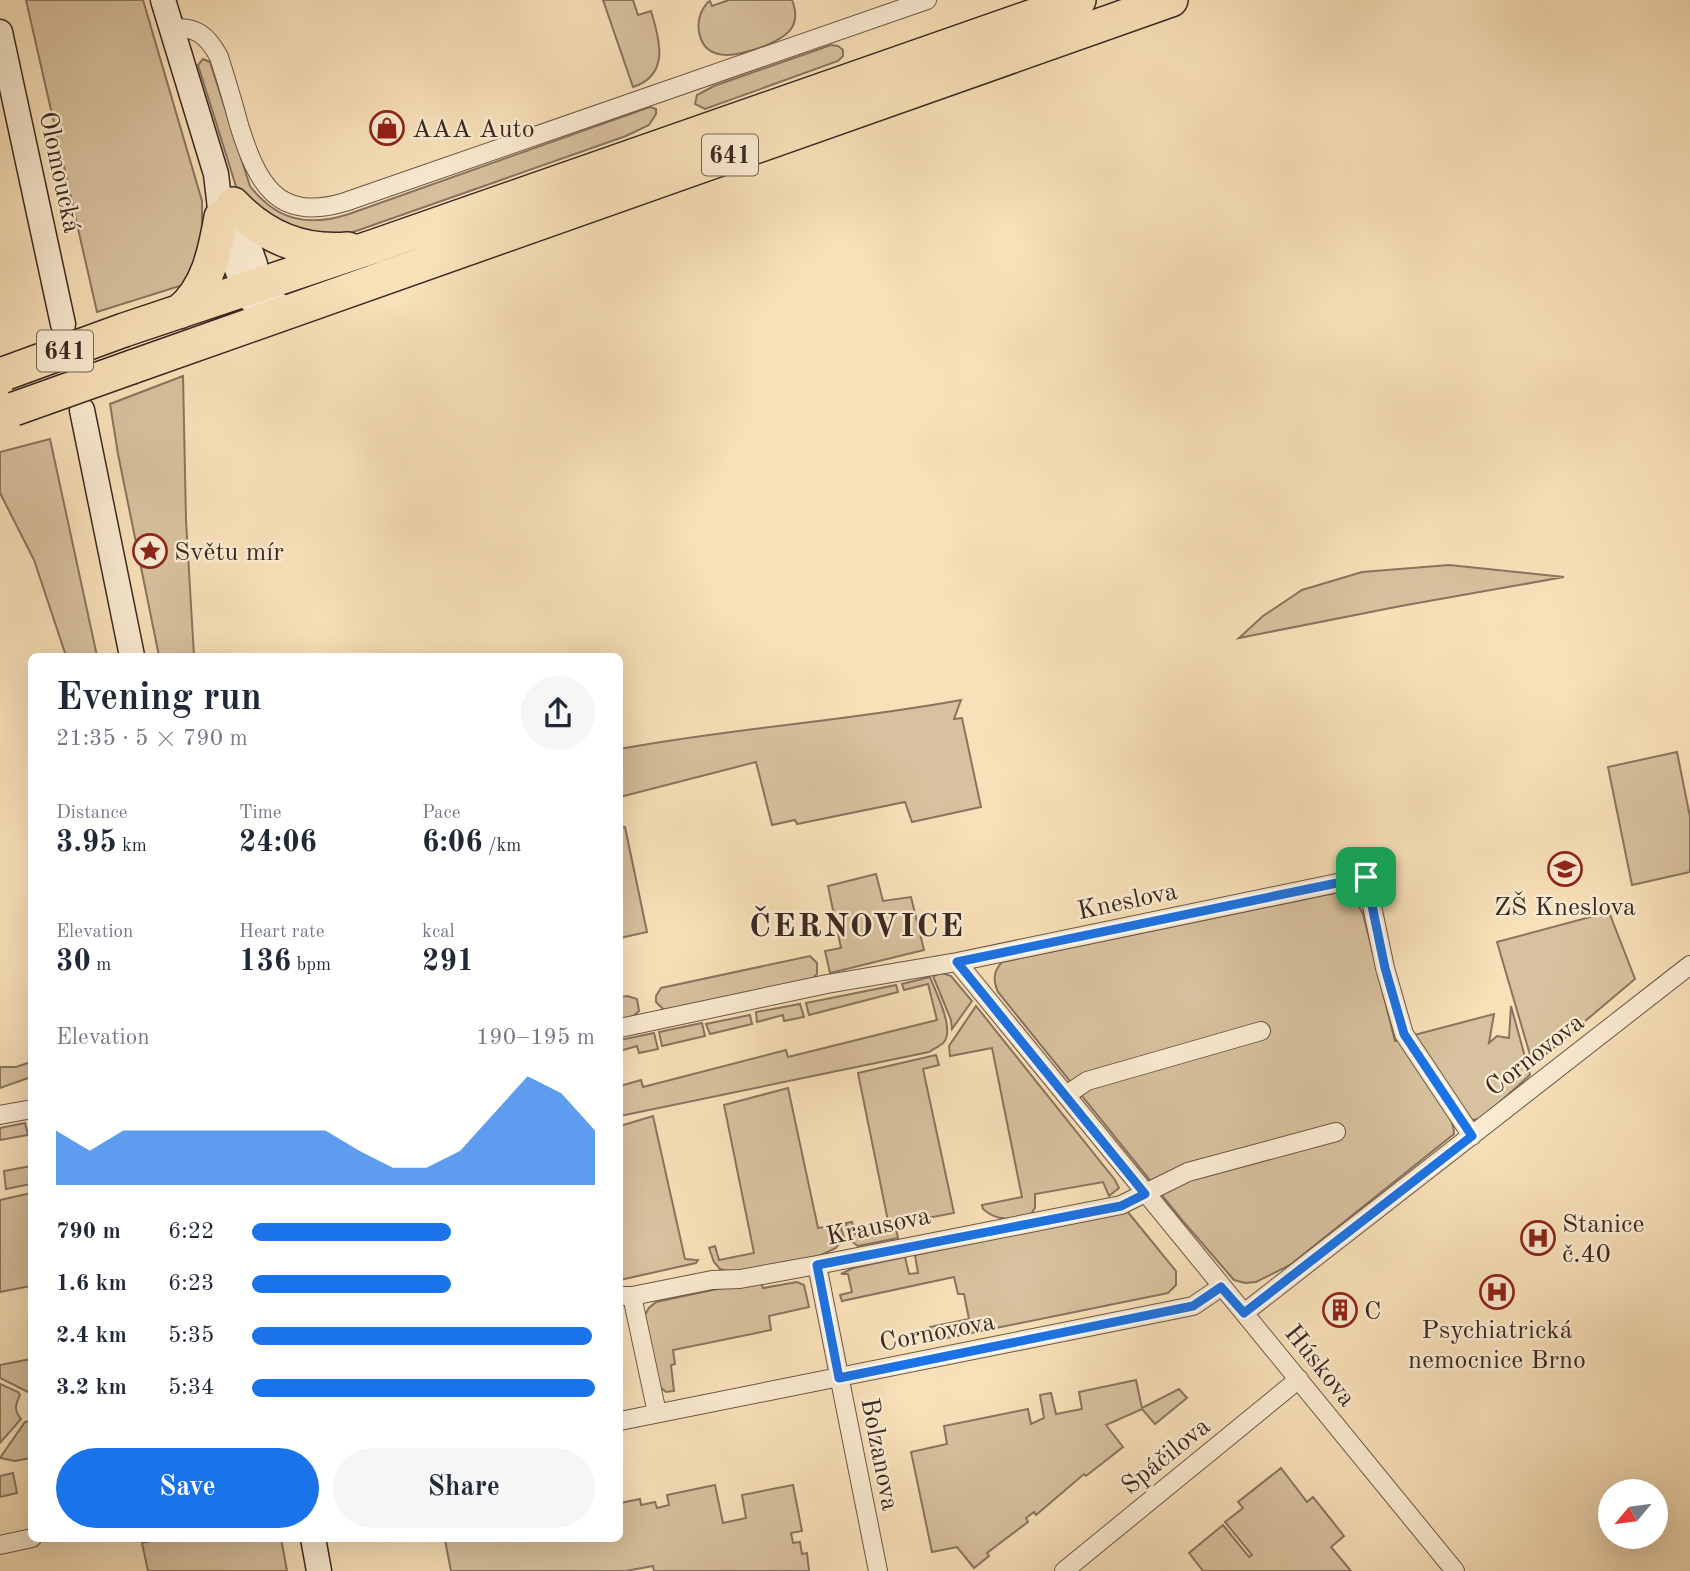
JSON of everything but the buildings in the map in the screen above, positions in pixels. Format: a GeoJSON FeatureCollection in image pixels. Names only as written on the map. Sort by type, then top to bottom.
{"type":"FeatureCollection","features":[{"type":"Feature","properties":{"kind":"highway","name":"641"},"geometry":{"type":"LineString","coordinates":[[3,374],[1079,0]]}},
{"type":"Feature","properties":{"kind":"highway","name":"641"},"geometry":{"type":"LineString","coordinates":[[7,412],[1171,0]]}},
{"type":"Feature","properties":{"kind":"highway"},"geometry":{"type":"LineString","coordinates":[[179,312],[188,305],[206,275],[227,211],[262,230],[301,246],[340,250],[375,246]]}},
{"type":"Feature","properties":{"kind":"main road"},"geometry":{"type":"LineString","coordinates":[[163,0],[227,211],[256,264],[249,309],[238,330]]}},
{"type":"Feature","properties":{"kind":"main road","name":"Olomoucká"},"geometry":{"type":"LineString","coordinates":[[0,32],[63,324]]}},
{"type":"Feature","properties":{"kind":"main road"},"geometry":{"type":"LineString","coordinates":[[251,288],[289,310]]}},
{"type":"Feature","properties":{"kind":"main road"},"geometry":{"type":"LineString","coordinates":[[82,410],[131,653]]}},
{"type":"Feature","properties":{"kind":"main road"},"geometry":{"type":"LineString","coordinates":[[314,1542],[319,1571]]}},
{"type":"Feature","properties":{"kind":"street"},"geometry":{"type":"LineString","coordinates":[[172,29],[189,28],[199,31],[213,45],[249,155],[266,186],[289,204],[318,209],[345,202],[928,0]]}},
{"type":"Feature","properties":{"kind":"street","name":"Kneslova"},"geometry":{"type":"LineString","coordinates":[[623,1027],[827,984],[957,962],[1366,877],[1385,968],[1404,1034],[1472,1136]]}},
{"type":"Feature","properties":{"kind":"street","name":"Húskova"},"geometry":{"type":"LineString","coordinates":[[957,962],[1455,1571]]}},
{"type":"Feature","properties":{"kind":"street","name":"Cornovova"},"geometry":{"type":"LineString","coordinates":[[1244,1313],[1690,965]]}},
{"type":"Feature","properties":{"kind":"street"},"geometry":{"type":"LineString","coordinates":[[1066,1095],[1087,1081],[1261,1031]]}},
{"type":"Feature","properties":{"kind":"street"},"geometry":{"type":"LineString","coordinates":[[0,1115],[28,1110]]}},
{"type":"Feature","properties":{"kind":"street"},"geometry":{"type":"LineString","coordinates":[[1145,1194],[1188,1172],[1336,1132]]}},
{"type":"Feature","properties":{"kind":"street","name":"Krausova"},"geometry":{"type":"LineString","coordinates":[[626,1296],[817,1265],[1121,1206],[1145,1194]]}},
{"type":"Feature","properties":{"kind":"street","name":"Bolzanova"},"geometry":{"type":"LineString","coordinates":[[817,1265],[878,1571]]}},
{"type":"Feature","properties":{"kind":"street","name":"Cornovova"},"geometry":{"type":"LineString","coordinates":[[623,1420],[1193,1306],[1221,1287]]}},
{"type":"Feature","properties":{"kind":"street"},"geometry":{"type":"LineString","coordinates":[[626,1296],[657,1413]]}},
{"type":"Feature","properties":{"kind":"street","name":"Spáčilova"},"geometry":{"type":"LineString","coordinates":[[1064,1571],[1299,1379]]}},
{"type":"Feature","properties":{"kind":"street"},"geometry":{"type":"LineString","coordinates":[[0,1545],[28,1539]]}},
{"type":"Feature","properties":{"kind":"shaded area"},"geometry":{"type":"Polygon","coordinates":[[[26,0],[143,0],[202,201],[202,233],[198,261],[183,285],[97,312],[26,0]]]}},
{"type":"Feature","properties":{"kind":"shaded area"},"geometry":{"type":"Polygon","coordinates":[[[603,0],[633,0],[638,15],[651,11],[659,45],[657,65],[653,74],[633,87],[603,0]]]}},
{"type":"Feature","properties":{"kind":"shaded area"},"geometry":{"type":"Polygon","coordinates":[[[729,0],[792,0],[795,10],[793,25],[784,36],[762,47],[744,53],[716,53],[708,49],[703,42],[698,28],[700,16],[708,2],[710,1],[712,6],[729,0]]]}},
{"type":"Feature","properties":{"kind":"shaded area"},"geometry":{"type":"Polygon","coordinates":[[[831,45],[843,50],[843,56],[838,61],[705,109],[695,104],[697,95],[714,86],[831,45]]]}},
{"type":"Feature","properties":{"kind":"shaded area"},"geometry":{"type":"Polygon","coordinates":[[[203,59],[210,62],[250,186],[271,207],[283,214],[307,220],[349,214],[650,107],[656,109],[656,114],[649,125],[626,136],[359,230],[334,238],[293,236],[239,196],[198,65],[203,59]]]}},
{"type":"Feature","properties":{"kind":"shaded area"},"geometry":{"type":"Polygon","coordinates":[[[183,376],[186,520],[194,653],[158,653],[110,404],[183,376]]]}},
{"type":"Feature","properties":{"kind":"shaded area"},"geometry":{"type":"Polygon","coordinates":[[[50,439],[96,653],[65,653],[34,560],[0,493],[0,452],[50,439]]]}},
{"type":"Feature","properties":{"kind":"shaded area"},"geometry":{"type":"Polygon","coordinates":[[[1449,565],[1564,577],[1239,638],[1263,616],[1302,590],[1362,572],[1449,565]]]}},
{"type":"Feature","properties":{"kind":"shaded area"},"geometry":{"type":"Polygon","coordinates":[[[961,700],[954,719],[962,718],[981,807],[912,822],[905,802],[797,824],[795,820],[772,825],[756,762],[623,796],[623,749],[705,735],[876,714],[961,700]]]}},
{"type":"Feature","properties":{"kind":"shaded area"},"geometry":{"type":"Polygon","coordinates":[[[1677,752],[1690,817],[1690,872],[1632,885],[1608,767],[1677,752]]]}},
{"type":"Feature","properties":{"kind":"shaded area"},"geometry":{"type":"Polygon","coordinates":[[[623,827],[647,932],[623,937],[623,827]]]}},
{"type":"Feature","properties":{"kind":"shaded area"},"geometry":{"type":"Polygon","coordinates":[[[876,874],[883,901],[911,897],[924,950],[830,973],[825,951],[841,948],[828,886],[876,874]]]}},
{"type":"Feature","properties":{"kind":"shaded area"},"geometry":{"type":"Polygon","coordinates":[[[1340,892],[1356,901],[1363,914],[1395,1041],[1403,1039],[1433,1085],[1448,1112],[1454,1134],[1290,1265],[1256,1282],[1245,1283],[1234,1280],[1182,1220],[998,992],[995,973],[1002,962],[1340,892]]]}},
{"type":"Feature","properties":{"kind":"shaded area"},"geometry":{"type":"Polygon","coordinates":[[[1609,912],[1635,979],[1533,1065],[1497,942],[1609,912]]]}},
{"type":"Feature","properties":{"kind":"shaded area"},"geometry":{"type":"Polygon","coordinates":[[[810,956],[817,963],[817,974],[812,979],[664,1010],[656,1002],[661,988],[810,956]]]}},
{"type":"Feature","properties":{"kind":"shaded area"},"geometry":{"type":"Polygon","coordinates":[[[942,973],[951,976],[972,1001],[952,1029],[933,976],[942,973]]]}},
{"type":"Feature","properties":{"kind":"shaded area"},"geometry":{"type":"Polygon","coordinates":[[[930,977],[946,1019],[947,1036],[941,1045],[929,1052],[623,1115],[623,1085],[641,1080],[643,1087],[786,1050],[788,1057],[937,1020],[928,984],[904,990],[902,984],[930,977]]]}},
{"type":"Feature","properties":{"kind":"shaded area"},"geometry":{"type":"Polygon","coordinates":[[[896,985],[898,992],[809,1015],[806,1003],[896,985]]]}},
{"type":"Feature","properties":{"kind":"shaded area"},"geometry":{"type":"Polygon","coordinates":[[[623,997],[637,999],[639,1011],[632,1017],[623,1019],[623,997]]]}},
{"type":"Feature","properties":{"kind":"shaded area"},"geometry":{"type":"Polygon","coordinates":[[[800,1004],[804,1017],[784,1021],[783,1015],[757,1022],[756,1012],[800,1004]]]}},
{"type":"Feature","properties":{"kind":"shaded area"},"geometry":{"type":"Polygon","coordinates":[[[976,1006],[1115,1180],[1119,1188],[1109,1196],[1103,1182],[1035,1194],[1035,1208],[1031,1214],[1018,1217],[1000,1218],[983,1209],[982,1205],[1022,1197],[992,1048],[950,1056],[949,1046],[976,1006]]]}},
{"type":"Feature","properties":{"kind":"shaded area"},"geometry":{"type":"Polygon","coordinates":[[[1511,1006],[1530,1075],[1482,1118],[1473,1120],[1466,1117],[1414,1035],[1494,1014],[1489,1043],[1497,1036],[1509,1038],[1511,1006]]]}},
{"type":"Feature","properties":{"kind":"shaded area"},"geometry":{"type":"Polygon","coordinates":[[[750,1015],[752,1024],[710,1034],[706,1024],[750,1015]]]}},
{"type":"Feature","properties":{"kind":"shaded area"},"geometry":{"type":"Polygon","coordinates":[[[702,1023],[705,1036],[662,1046],[659,1032],[702,1023]]]}},
{"type":"Feature","properties":{"kind":"shaded area"},"geometry":{"type":"Polygon","coordinates":[[[654,1033],[658,1049],[639,1053],[637,1046],[623,1050],[623,1039],[654,1033]]]}},
{"type":"Feature","properties":{"kind":"shaded area"},"geometry":{"type":"Polygon","coordinates":[[[936,1055],[939,1065],[923,1069],[954,1213],[895,1224],[898,1238],[858,1246],[850,1239],[846,1223],[852,1222],[855,1234],[889,1226],[858,1073],[936,1055]]]}},
{"type":"Feature","properties":{"kind":"shaded area"},"geometry":{"type":"Polygon","coordinates":[[[28,1063],[28,1078],[0,1088],[0,1067],[16,1067],[28,1063]]]}},
{"type":"Feature","properties":{"kind":"shaded area"},"geometry":{"type":"Polygon","coordinates":[[[788,1088],[818,1228],[840,1225],[844,1237],[836,1248],[819,1256],[739,1274],[720,1269],[709,1248],[715,1246],[719,1260],[754,1253],[724,1105],[788,1088]]]}},
{"type":"Feature","properties":{"kind":"shaded area"},"geometry":{"type":"Polygon","coordinates":[[[653,1116],[685,1259],[698,1260],[696,1263],[623,1279],[623,1125],[653,1116]]]}},
{"type":"Feature","properties":{"kind":"shaded area"},"geometry":{"type":"Polygon","coordinates":[[[25,1123],[28,1135],[0,1140],[0,1128],[25,1123]]]}},
{"type":"Feature","properties":{"kind":"shaded area"},"geometry":{"type":"Polygon","coordinates":[[[28,1167],[28,1185],[6,1189],[4,1171],[28,1167]]]}},
{"type":"Feature","properties":{"kind":"shaded area"},"geometry":{"type":"Polygon","coordinates":[[[28,1194],[28,1287],[0,1292],[0,1200],[28,1194]]]}},
{"type":"Feature","properties":{"kind":"shaded area"},"geometry":{"type":"Polygon","coordinates":[[[1127,1211],[1176,1271],[1176,1285],[1168,1293],[932,1341],[930,1327],[969,1319],[964,1294],[958,1294],[954,1277],[842,1301],[840,1295],[852,1292],[848,1274],[841,1274],[853,1268],[905,1257],[909,1274],[918,1273],[915,1255],[1127,1211]]]}},
{"type":"Feature","properties":{"kind":"shaded area"},"geometry":{"type":"Polygon","coordinates":[[[760,1280],[763,1288],[797,1282],[804,1285],[809,1307],[769,1316],[771,1330],[673,1350],[675,1364],[671,1365],[674,1391],[666,1392],[660,1387],[643,1318],[649,1308],[656,1302],[760,1280]]]}},
{"type":"Feature","properties":{"kind":"shaded area"},"geometry":{"type":"Polygon","coordinates":[[[28,1360],[28,1392],[0,1378],[0,1365],[28,1360]]]}},
{"type":"Feature","properties":{"kind":"shaded area"},"geometry":{"type":"Polygon","coordinates":[[[1136,1380],[1142,1408],[1179,1389],[1187,1398],[1155,1424],[1142,1409],[1106,1425],[1123,1447],[1086,1476],[1084,1474],[1036,1515],[1034,1512],[1026,1518],[1028,1522],[987,1553],[989,1556],[974,1568],[957,1547],[932,1552],[911,1452],[947,1444],[944,1426],[1028,1409],[1031,1424],[1044,1418],[1040,1395],[1051,1393],[1056,1414],[1082,1409],[1079,1392],[1136,1380]]]}},
{"type":"Feature","properties":{"kind":"shaded area"},"geometry":{"type":"Polygon","coordinates":[[[0,1384],[20,1395],[16,1407],[21,1419],[0,1443],[0,1384]]]}},
{"type":"Feature","properties":{"kind":"shaded area"},"geometry":{"type":"Polygon","coordinates":[[[28,1422],[28,1459],[15,1461],[0,1458],[28,1422]]]}},
{"type":"Feature","properties":{"kind":"shaded area"},"geometry":{"type":"Polygon","coordinates":[[[1281,1468],[1307,1502],[1313,1497],[1344,1536],[1331,1547],[1351,1571],[1203,1571],[1189,1553],[1223,1525],[1249,1557],[1252,1555],[1225,1522],[1243,1508],[1238,1502],[1281,1468]]]}},
{"type":"Feature","properties":{"kind":"shaded area"},"geometry":{"type":"Polygon","coordinates":[[[13,1473],[17,1493],[0,1497],[0,1476],[13,1473]]]}},
{"type":"Feature","properties":{"kind":"shaded area"},"geometry":{"type":"Polygon","coordinates":[[[715,1485],[723,1523],[746,1518],[742,1495],[793,1485],[802,1531],[791,1533],[793,1543],[800,1542],[802,1554],[807,1553],[809,1571],[654,1571],[653,1566],[626,1571],[451,1571],[445,1542],[623,1542],[623,1502],[640,1499],[641,1505],[655,1502],[657,1508],[669,1505],[667,1495],[715,1485]]]}},
{"type":"Feature","properties":{"kind":"shaded area"},"geometry":{"type":"Polygon","coordinates":[[[282,1542],[287,1571],[148,1571],[142,1543],[282,1542]]]}},
{"type":"Feature","properties":{"kind":"place","name":"AAA Auto"},"geometry":{"type":"Point","coordinates":[387,128]}},
{"type":"Feature","properties":{"kind":"place","name":"Světu mír"},"geometry":{"type":"Point","coordinates":[150,551]}},
{"type":"Feature","properties":{"kind":"place","name":"ZŠ Kneslova"},"geometry":{"type":"Point","coordinates":[1565,869]}},
{"type":"Feature","properties":{"kind":"place","name":"Stanice č.40"},"geometry":{"type":"Point","coordinates":[1538,1238]}},
{"type":"Feature","properties":{"kind":"place","name":"Psychiatrická nemocnice Brno"},"geometry":{"type":"Point","coordinates":[1497,1292]}},
{"type":"Feature","properties":{"kind":"place","name":"C"},"geometry":{"type":"Point","coordinates":[1340,1310]}},
{"type":"Feature","properties":{"kind":"district","name":"ČERNOVICE"},"geometry":{"type":"Point","coordinates":[857,924]}},
{"type":"Feature","properties":{"kind":"route"},"geometry":{"type":"LineString","coordinates":[[1366,877],[1385,968],[1404,1034],[1472,1136],[1244,1313],[1221,1287],[1193,1306],[839,1378],[817,1265],[1121,1206],[1145,1194],[957,962],[1366,877]]}}]}
